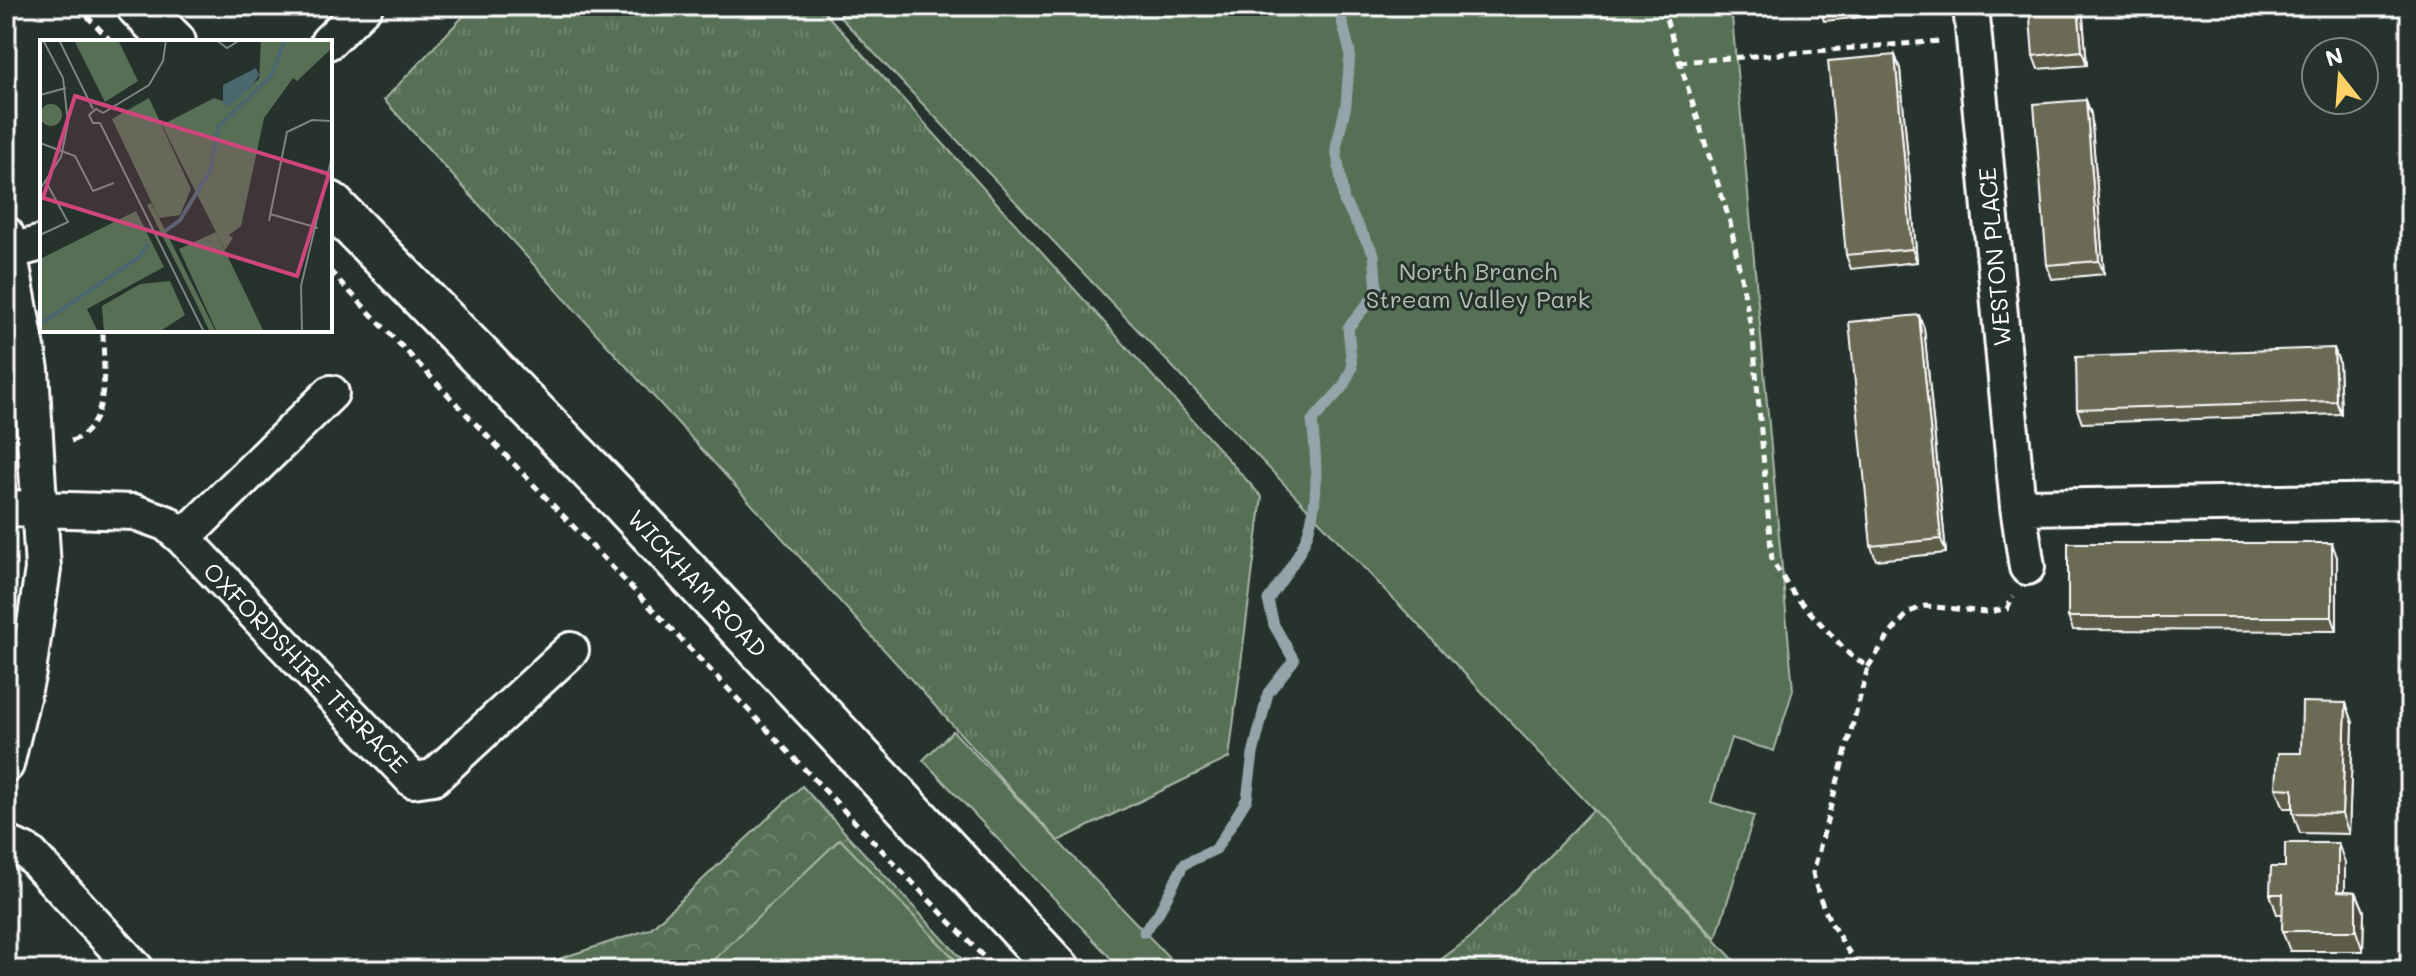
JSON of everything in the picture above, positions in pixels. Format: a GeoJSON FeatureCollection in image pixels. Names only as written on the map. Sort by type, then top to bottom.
{"type":"FeatureCollection","features":[{"type":"Feature","properties":{"kind":"street"},"geometry":{"type":"LineString","coordinates":[[138,6],[172,40]]}},
{"type":"Feature","properties":{"kind":"street"},"geometry":{"type":"LineString","coordinates":[[330,40],[365,6]]}},
{"type":"Feature","properties":{"kind":"street","name":"WESTON PLACE"},"geometry":{"type":"LineString","coordinates":[[1973,22],[2018,507],[2027,567]]}},
{"type":"Feature","properties":{"kind":"street","name":"WICKHAM ROAD"},"geometry":{"type":"LineString","coordinates":[[332,205],[621,501],[1059,970]]}},
{"type":"Feature","properties":{"kind":"street"},"geometry":{"type":"LineString","coordinates":[[6,765],[28,672],[43,569],[23,508],[35,444],[20,243]]}},
{"type":"Feature","properties":{"kind":"street"},"geometry":{"type":"LineString","coordinates":[[183,538],[331,393]]}},
{"type":"Feature","properties":{"kind":"street"},"geometry":{"type":"LineString","coordinates":[[2018,507],[2410,501]]}},
{"type":"Feature","properties":{"kind":"street","name":"OXFORDSHIRE TERRACE"},"geometry":{"type":"LineString","coordinates":[[23,508],[134,512],[166,523],[413,780],[434,777],[571,650]]}},
{"type":"Feature","properties":{"kind":"street"},"geometry":{"type":"LineString","coordinates":[[6,843],[30,854],[137,970]]}},
{"type":"Feature","properties":{"kind":"path"},"geometry":{"type":"LineString","coordinates":[[77,6],[110,40]]}},
{"type":"Feature","properties":{"kind":"path"},"geometry":{"type":"LineString","coordinates":[[1662,6],[1708,144],[1730,222],[1753,337],[1772,561],[1796,597],[1850,655],[1868,667]]}},
{"type":"Feature","properties":{"kind":"path"},"geometry":{"type":"LineString","coordinates":[[1679,62],[1973,22]]}},
{"type":"Feature","properties":{"kind":"path"},"geometry":{"type":"LineString","coordinates":[[332,273],[996,970]]}},
{"type":"Feature","properties":{"kind":"path"},"geometry":{"type":"LineString","coordinates":[[35,444],[61,444],[80,438],[91,426],[99,408],[103,332]]}},
{"type":"Feature","properties":{"kind":"path"},"geometry":{"type":"LineString","coordinates":[[1861,970],[1830,924],[1818,898],[1813,873],[1868,667],[1909,612],[1925,606],[1986,612],[2007,609],[2027,567]]}},
{"type":"Feature","properties":{"kind":"green space"},"geometry":{"type":"Polygon","coordinates":[[[473,6],[819,6],[1262,497],[1229,758],[1058,841],[384,100],[473,6]]]}},
{"type":"Feature","properties":{"kind":"green space","name":"North Branch Stream Valley Park"},"geometry":{"type":"Polygon","coordinates":[[[850,6],[1731,6],[1793,690],[1774,751],[1731,738],[1711,802],[1754,816],[1716,938],[839,16],[850,6]]]}},
{"type":"Feature","properties":{"kind":"green space"},"geometry":{"type":"Polygon","coordinates":[[[953,731],[1181,970],[1122,970],[923,760],[953,731]]]}},
{"type":"Feature","properties":{"kind":"green space"},"geometry":{"type":"Polygon","coordinates":[[[802,786],[972,970],[525,970],[650,929],[802,786]]]}},
{"type":"Feature","properties":{"kind":"green space"},"geometry":{"type":"Polygon","coordinates":[[[1594,809],[1743,970],[1427,970],[1471,937],[1594,809]]]}},
{"type":"Feature","properties":{"kind":"green space"},"geometry":{"type":"Polygon","coordinates":[[[840,839],[965,970],[703,970],[840,839]]]}},
{"type":"Feature","properties":{"kind":"building"},"geometry":{"type":"Polygon","coordinates":[[[2029,6],[2078,6],[2082,51],[2033,56],[2029,6]]]}},
{"type":"Feature","properties":{"kind":"building"},"geometry":{"type":"Polygon","coordinates":[[[1895,55],[1912,249],[1846,255],[1828,61],[1895,55]]]}},
{"type":"Feature","properties":{"kind":"building"},"geometry":{"type":"Polygon","coordinates":[[[2086,100],[2099,261],[2047,265],[2034,104],[2086,100]]]}},
{"type":"Feature","properties":{"kind":"building"},"geometry":{"type":"Polygon","coordinates":[[[1919,315],[1941,539],[1871,546],[1849,322],[1919,315]]]}},
{"type":"Feature","properties":{"kind":"building"},"geometry":{"type":"Polygon","coordinates":[[[2334,348],[2336,401],[2077,409],[2076,357],[2334,348]]]}},
{"type":"Feature","properties":{"kind":"building"},"geometry":{"type":"Polygon","coordinates":[[[2068,543],[2332,543],[2332,617],[2068,617],[2068,543]]]}},
{"type":"Feature","properties":{"kind":"building"},"geometry":{"type":"Polygon","coordinates":[[[2302,702],[2346,703],[2342,814],[2293,813],[2293,789],[2276,788],[2278,753],[2301,753],[2302,702]]]}},
{"type":"Feature","properties":{"kind":"building"},"geometry":{"type":"Polygon","coordinates":[[[2285,843],[2338,843],[2338,891],[2356,892],[2356,931],[2282,931],[2283,894],[2270,894],[2271,867],[2285,867],[2285,843]]]}},
{"type":"Feature","properties":{"kind":"waterway"},"geometry":{"type":"LineString","coordinates":[[1144,932],[1158,914],[1184,864],[1216,849],[1247,799],[1253,754],[1268,693],[1294,660],[1274,625],[1268,600],[1299,553],[1314,510],[1316,459],[1312,421],[1343,387],[1352,368],[1348,328],[1377,292],[1374,254],[1344,201],[1336,148],[1346,105],[1350,52],[1338,6]]}}]}
